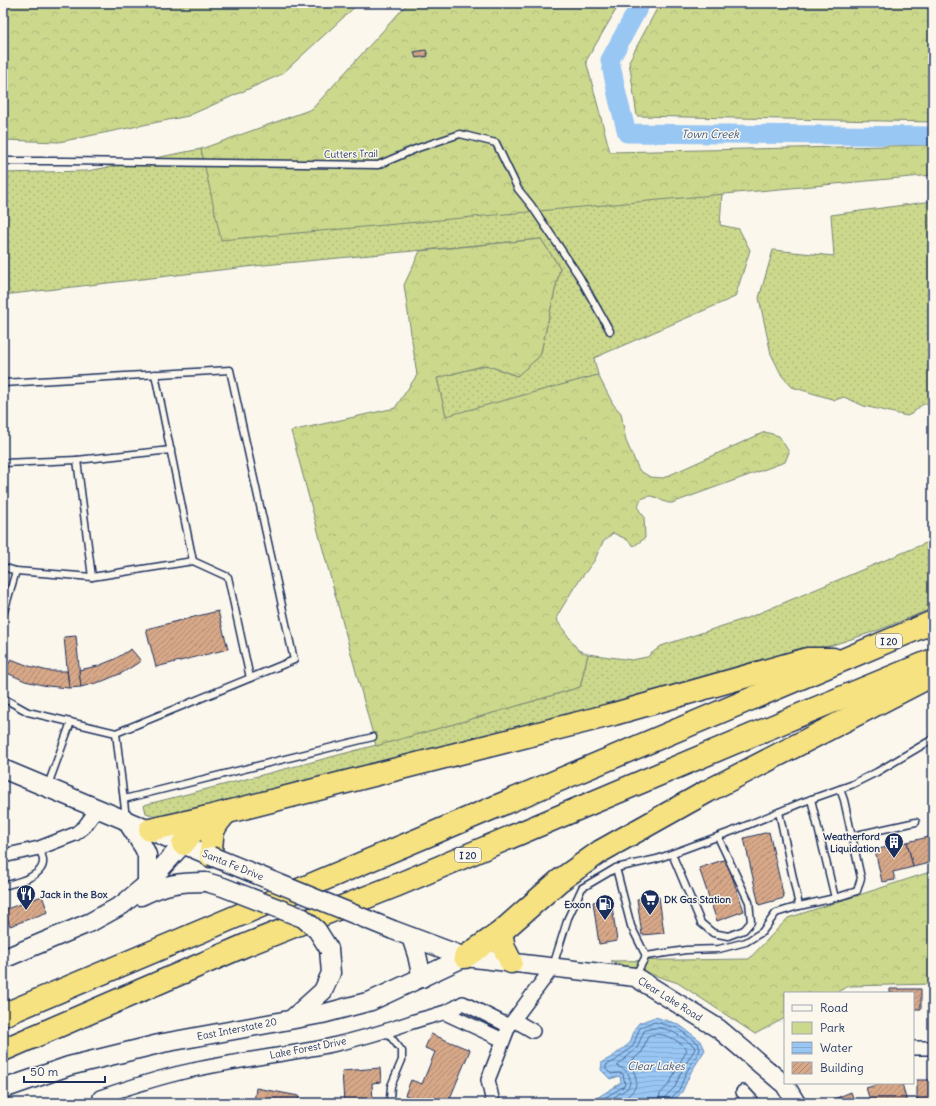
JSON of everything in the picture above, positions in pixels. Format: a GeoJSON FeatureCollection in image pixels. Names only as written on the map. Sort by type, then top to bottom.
{"type":"FeatureCollection","features":[{"type":"Feature","properties":{"kind":"highway","name":"I 20"},"geometry":{"type":"LineString","coordinates":[[3,1015],[933,622]]}},
{"type":"Feature","properties":{"kind":"highway"},"geometry":{"type":"LineString","coordinates":[[150,830],[204,818],[614,714],[807,659],[844,659]]}},
{"type":"Feature","properties":{"kind":"highway","name":"I 20"},"geometry":{"type":"LineString","coordinates":[[3,1050],[246,945],[395,886],[933,660]]}},
{"type":"Feature","properties":{"kind":"highway"},"geometry":{"type":"LineString","coordinates":[[465,957],[501,932],[559,881],[601,851],[708,791],[933,674]]}},
{"type":"Feature","properties":{"kind":"highway"},"geometry":{"type":"LineString","coordinates":[[211,856],[212,834],[216,824],[227,812]]}},
{"type":"Feature","properties":{"kind":"highway"},"geometry":{"type":"LineString","coordinates":[[183,844],[204,818]]}},
{"type":"Feature","properties":{"kind":"highway"},"geometry":{"type":"LineString","coordinates":[[501,932],[504,948],[511,962]]}},
{"type":"Feature","properties":{"kind":"main road","name":"Santa Fe Drive"},"geometry":{"type":"LineString","coordinates":[[3,769],[211,856],[393,930],[465,957]]}},
{"type":"Feature","properties":{"kind":"main road"},"geometry":{"type":"LineString","coordinates":[[126,820],[144,848],[146,855],[147,884]]}},
{"type":"Feature","properties":{"kind":"main road"},"geometry":{"type":"LineString","coordinates":[[122,905],[147,884],[183,844]]}},
{"type":"Feature","properties":{"kind":"main road"},"geometry":{"type":"LineString","coordinates":[[3,959],[91,922],[122,905],[163,886],[186,882],[206,882],[223,887],[303,918],[317,930],[329,949],[331,973],[324,991],[293,1018]]}},
{"type":"Feature","properties":{"kind":"main road"},"geometry":{"type":"LineString","coordinates":[[411,937],[422,978]]}},
{"type":"Feature","properties":{"kind":"main road","name":"Clear Lake Road"},"geometry":{"type":"LineString","coordinates":[[465,957],[635,977],[719,1029],[784,1082]]}},
{"type":"Feature","properties":{"kind":"main road","name":"East Interstate 20"},"geometry":{"type":"LineString","coordinates":[[3,1089],[69,1066],[163,1043],[293,1018],[322,1014],[370,1001],[465,957]]}},
{"type":"Feature","properties":{"kind":"main road","name":"Clear Lake Road"},"geometry":{"type":"LineString","coordinates":[[787,1084],[796,1103]]}},
{"type":"Feature","properties":{"kind":"street"},"geometry":{"type":"LineString","coordinates":[[3,856],[39,848],[75,834],[84,827],[98,808]]}},
{"type":"Feature","properties":{"kind":"street"},"geometry":{"type":"LineString","coordinates":[[493,1103],[488,1080],[503,1040],[511,1023],[553,967]]}},
{"type":"Feature","properties":{"kind":"street","name":"Lake Forest Drive"},"geometry":{"type":"LineString","coordinates":[[100,1097],[192,1070],[246,1059],[328,1046],[386,1031],[425,1017],[445,1013],[463,1003],[511,1023]]}},
{"type":"Feature","properties":{"kind":"street"},"geometry":{"type":"LineString","coordinates":[[445,1013],[503,1040]]}},
{"type":"Feature","properties":{"kind":"street"},"geometry":{"type":"LineString","coordinates":[[511,1023],[533,1031]]}},
{"type":"Feature","properties":{"kind":"street"},"geometry":{"type":"LineString","coordinates":[[914,1048],[933,1048]]}},
{"type":"Feature","properties":{"kind":"street"},"geometry":{"type":"LineString","coordinates":[[743,1092],[753,1103]]}},
{"type":"Feature","properties":{"kind":"lane","name":"Cutters Trail"},"geometry":{"type":"LineString","coordinates":[[3,161],[64,160],[378,165],[418,148],[460,134],[489,141],[496,143],[518,189],[531,205],[579,276],[610,331]]}},
{"type":"Feature","properties":{"kind":"lane"},"geometry":{"type":"LineString","coordinates":[[3,383],[230,370],[294,660],[116,733],[28,712],[4,701]]}},
{"type":"Feature","properties":{"kind":"lane"},"geometry":{"type":"LineString","coordinates":[[156,374],[193,561]]}},
{"type":"Feature","properties":{"kind":"lane"},"geometry":{"type":"LineString","coordinates":[[3,463],[77,460],[171,450]]}},
{"type":"Feature","properties":{"kind":"lane"},"geometry":{"type":"LineString","coordinates":[[77,460],[92,577]]}},
{"type":"Feature","properties":{"kind":"lane"},"geometry":{"type":"LineString","coordinates":[[3,567],[16,571],[92,577],[193,561],[228,576],[250,678]]}},
{"type":"Feature","properties":{"kind":"lane"},"geometry":{"type":"LineString","coordinates":[[3,615],[16,571]]}},
{"type":"Feature","properties":{"kind":"lane"},"geometry":{"type":"LineString","coordinates":[[47,787],[71,722]]}},
{"type":"Feature","properties":{"kind":"lane"},"geometry":{"type":"LineString","coordinates":[[116,733],[126,820]]}},
{"type":"Feature","properties":{"kind":"lane"},"geometry":{"type":"LineString","coordinates":[[124,799],[373,737]]}},
{"type":"Feature","properties":{"kind":"lane"},"geometry":{"type":"LineString","coordinates":[[553,967],[568,918],[582,888],[616,868],[658,859],[811,799],[851,785],[877,772],[933,739]]}},
{"type":"Feature","properties":{"kind":"lane"},"geometry":{"type":"LineString","coordinates":[[646,956],[686,950],[719,949],[746,942],[762,932],[776,913],[857,891],[861,878],[844,800],[840,789]]}},
{"type":"Feature","properties":{"kind":"lane"},"geometry":{"type":"LineString","coordinates":[[811,799],[834,898]]}},
{"type":"Feature","properties":{"kind":"lane"},"geometry":{"type":"LineString","coordinates":[[779,812],[799,906]]}},
{"type":"Feature","properties":{"kind":"lane"},"geometry":{"type":"LineString","coordinates":[[852,836],[916,822]]}},
{"type":"Feature","properties":{"kind":"lane"},"geometry":{"type":"LineString","coordinates":[[672,854],[701,923],[713,933],[728,936],[744,930],[751,922],[749,902],[718,836]]}},
{"type":"Feature","properties":{"kind":"lane"},"geometry":{"type":"LineString","coordinates":[[3,886],[27,880],[41,869],[44,861],[39,848]]}},
{"type":"Feature","properties":{"kind":"lane"},"geometry":{"type":"LineString","coordinates":[[616,868],[630,926],[646,956]]}},
{"type":"Feature","properties":{"kind":"lane"},"geometry":{"type":"LineString","coordinates":[[635,977],[646,956]]}},
{"type":"Feature","properties":{"kind":"lane"},"geometry":{"type":"LineString","coordinates":[[386,1031],[402,1051],[402,1060],[390,1086],[390,1099],[394,1103]]}},
{"type":"Feature","properties":{"kind":"green space"},"geometry":{"type":"Polygon","coordinates":[[[3,3],[359,3],[282,74],[188,116],[59,142],[3,140],[3,3]]]}},
{"type":"Feature","properties":{"kind":"green space"},"geometry":{"type":"Polygon","coordinates":[[[408,3],[620,3],[586,61],[610,152],[933,145],[933,175],[221,240],[201,149],[312,109],[408,3]]]}},
{"type":"Feature","properties":{"kind":"green space"},"geometry":{"type":"Polygon","coordinates":[[[660,3],[929,3],[933,6],[933,122],[637,116],[629,61],[660,3]]]}},
{"type":"Feature","properties":{"kind":"green space"},"geometry":{"type":"Polygon","coordinates":[[[201,149],[222,239],[722,193],[720,225],[739,229],[750,250],[735,297],[594,358],[598,375],[446,417],[437,378],[486,365],[517,376],[540,356],[560,268],[541,239],[264,265],[3,295],[3,173],[88,171],[201,149]]]}},
{"type":"Feature","properties":{"kind":"green space"},"geometry":{"type":"Polygon","coordinates":[[[933,201],[933,404],[928,403],[921,405],[907,416],[864,406],[844,397],[835,400],[792,387],[782,376],[771,354],[759,298],[773,250],[834,256],[831,215],[933,201]]]}},
{"type":"Feature","properties":{"kind":"green space"},"geometry":{"type":"Polygon","coordinates":[[[541,239],[560,268],[540,356],[517,376],[486,365],[437,378],[446,416],[598,375],[613,404],[621,413],[626,441],[639,470],[650,477],[663,478],[765,432],[779,436],[789,452],[785,462],[672,503],[651,496],[641,499],[639,508],[640,512],[644,516],[645,538],[634,546],[626,539],[613,533],[603,542],[594,561],[575,586],[557,616],[558,622],[578,650],[588,654],[580,687],[376,746],[291,431],[395,408],[417,375],[404,285],[420,251],[541,239]]]}},
{"type":"Feature","properties":{"kind":"green space"},"geometry":{"type":"Polygon","coordinates":[[[933,540],[933,608],[879,630],[811,652],[599,709],[160,818],[146,813],[144,805],[417,734],[580,687],[588,654],[632,660],[647,657],[661,646],[750,617],[933,540]]]}},
{"type":"Feature","properties":{"kind":"green space"},"geometry":{"type":"Polygon","coordinates":[[[933,871],[933,984],[849,986],[837,992],[784,992],[784,1019],[755,1034],[678,983],[611,961],[749,959],[788,918],[933,871]]]}},
{"type":"Feature","properties":{"kind":"water","name":"Clear Lakes"},"geometry":{"type":"Polygon","coordinates":[[[655,1017],[678,1024],[701,1041],[705,1050],[691,1072],[682,1092],[672,1103],[594,1103],[595,1099],[621,1083],[620,1076],[610,1079],[601,1070],[602,1062],[612,1057],[630,1043],[635,1028],[639,1023],[655,1017]]]}},
{"type":"Feature","properties":{"kind":"building"},"geometry":{"type":"Polygon","coordinates":[[[426,50],[428,56],[416,58],[414,52],[426,50]]]}},
{"type":"Feature","properties":{"kind":"building"},"geometry":{"type":"Polygon","coordinates":[[[218,611],[228,649],[156,667],[146,629],[218,611]]]}},
{"type":"Feature","properties":{"kind":"building"},"geometry":{"type":"Polygon","coordinates":[[[76,636],[81,687],[69,688],[64,637],[76,636]]]}},
{"type":"Feature","properties":{"kind":"building"},"geometry":{"type":"Polygon","coordinates":[[[131,649],[141,661],[122,673],[103,681],[81,687],[79,670],[98,666],[115,659],[131,649]]]}},
{"type":"Feature","properties":{"kind":"building"},"geometry":{"type":"Polygon","coordinates":[[[11,659],[48,671],[67,671],[69,688],[47,686],[25,681],[5,672],[11,659]]]}},
{"type":"Feature","properties":{"kind":"building"},"geometry":{"type":"Polygon","coordinates":[[[769,832],[784,898],[759,905],[744,838],[769,832]]]}},
{"type":"Feature","properties":{"kind":"building"},"geometry":{"type":"Polygon","coordinates":[[[933,836],[933,862],[913,867],[907,842],[933,836]]]}},
{"type":"Feature","properties":{"kind":"building","name":"Weatherford Liquidation"},"geometry":{"type":"Polygon","coordinates":[[[907,842],[913,867],[893,872],[895,880],[882,882],[875,850],[907,842]]]}},
{"type":"Feature","properties":{"kind":"building"},"geometry":{"type":"Polygon","coordinates":[[[726,859],[744,911],[717,921],[699,868],[726,859]]]}},
{"type":"Feature","properties":{"kind":"building","name":"Jack in the Box"},"geometry":{"type":"Polygon","coordinates":[[[42,896],[48,912],[10,926],[4,910],[42,896]]]}},
{"type":"Feature","properties":{"kind":"building","name":"DK Gas Station"},"geometry":{"type":"Polygon","coordinates":[[[659,897],[664,933],[642,935],[637,899],[659,897]]]}},
{"type":"Feature","properties":{"kind":"building","name":"Exxon"},"geometry":{"type":"Polygon","coordinates":[[[611,899],[617,941],[599,944],[593,902],[611,899]]]}},
{"type":"Feature","properties":{"kind":"building"},"geometry":{"type":"Polygon","coordinates":[[[890,989],[921,989],[921,1009],[914,1009],[914,992],[890,992],[890,989]]]}},
{"type":"Feature","properties":{"kind":"building"},"geometry":{"type":"Polygon","coordinates":[[[431,1034],[470,1050],[448,1103],[425,1103],[405,1095],[411,1080],[422,1084],[435,1052],[425,1048],[431,1034]]]}},
{"type":"Feature","properties":{"kind":"building"},"geometry":{"type":"Polygon","coordinates":[[[380,1068],[381,1082],[372,1083],[373,1103],[344,1103],[342,1071],[380,1068]]]}},
{"type":"Feature","properties":{"kind":"building"},"geometry":{"type":"Polygon","coordinates":[[[917,1080],[933,1080],[933,1103],[917,1103],[917,1080]]]}},
{"type":"Feature","properties":{"kind":"building"},"geometry":{"type":"Polygon","coordinates":[[[880,1084],[902,1084],[907,1103],[871,1103],[866,1088],[880,1084]]]}},
{"type":"Feature","properties":{"kind":"building"},"geometry":{"type":"Polygon","coordinates":[[[256,1088],[299,1096],[298,1103],[254,1102],[256,1088]]]}},
{"type":"Feature","properties":{"kind":"building"},"geometry":{"type":"Polygon","coordinates":[[[851,1092],[855,1103],[827,1102],[851,1092]]]}},
{"type":"Feature","properties":{"kind":"waterway","name":"Town Creek"},"geometry":{"type":"LineString","coordinates":[[641,3],[610,60],[627,133],[933,136]]}},
{"type":"Feature","properties":{"kind":"place","name":"Weatherford Liquidation"},"geometry":{"type":"Point","coordinates":[894,859]}},
{"type":"Feature","properties":{"kind":"place","name":"Jack in the Box"},"geometry":{"type":"Point","coordinates":[26,911]}},
{"type":"Feature","properties":{"kind":"place","name":"DK Gas Station"},"geometry":{"type":"Point","coordinates":[650,916]}},
{"type":"Feature","properties":{"kind":"place","name":"Exxon"},"geometry":{"type":"Point","coordinates":[605,921]}}]}
